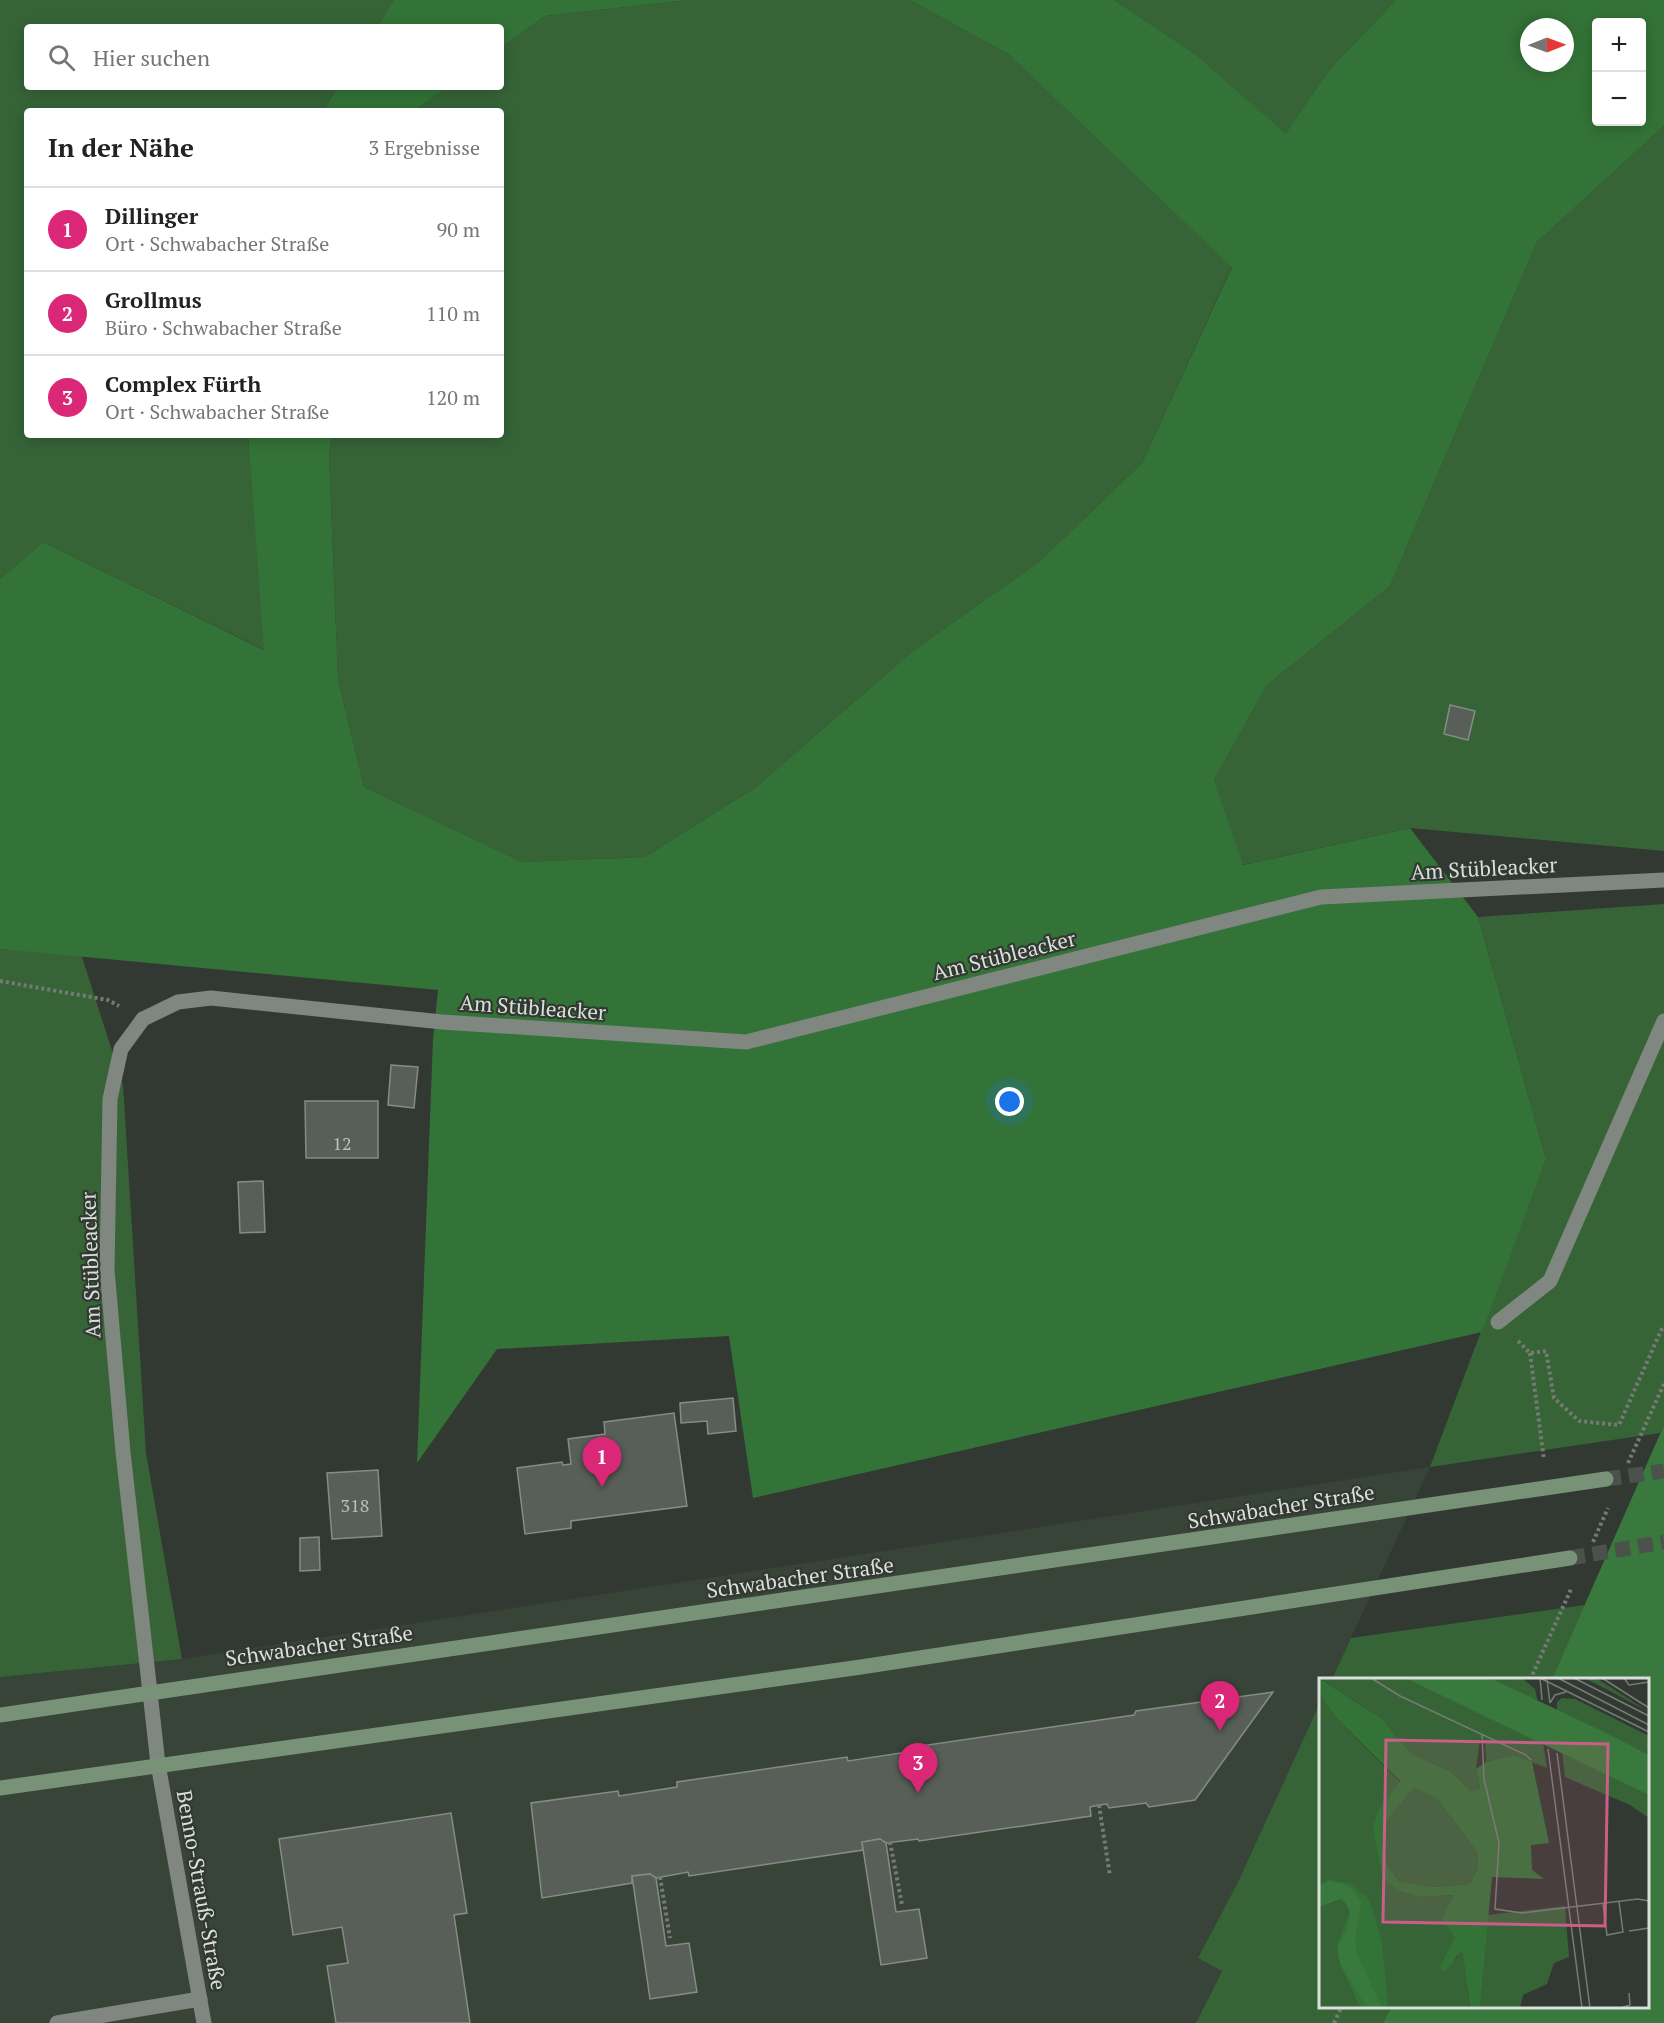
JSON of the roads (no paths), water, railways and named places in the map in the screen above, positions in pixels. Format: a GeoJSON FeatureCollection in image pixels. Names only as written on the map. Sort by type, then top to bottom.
{"type":"FeatureCollection","features":[{"type":"Feature","properties":{"kind":"main road","name":"Schwabacher Straße"},"geometry":{"type":"LineString","coordinates":[[0,1714],[910,1583],[1606,1479]]}},
{"type":"Feature","properties":{"kind":"main road"},"geometry":{"type":"LineString","coordinates":[[0,1788],[158,1764],[462,1725],[1570,1558]]}},
{"type":"Feature","properties":{"kind":"street","name":"Am Stübleacker"},"geometry":{"type":"LineString","coordinates":[[158,1764],[148,1691],[107,1270],[110,1099],[121,1049],[143,1019],[178,1002],[211,998],[442,1022],[746,1042],[1321,897],[1664,880]]}},
{"type":"Feature","properties":{"kind":"street"},"geometry":{"type":"LineString","coordinates":[[1498,1322],[1550,1281],[1664,1021]]}},
{"type":"Feature","properties":{"kind":"street","name":"Benno-Strauß-Straße"},"geometry":{"type":"LineString","coordinates":[[158,1764],[204,2023]]}},
{"type":"Feature","properties":{"kind":"street"},"geometry":{"type":"LineString","coordinates":[[57,2023],[200,1999]]}},
{"type":"Feature","properties":{"kind":"tunnel"},"geometry":{"type":"LineString","coordinates":[[1606,1479],[1664,1471]]}},
{"type":"Feature","properties":{"kind":"tunnel"},"geometry":{"type":"LineString","coordinates":[[1570,1558],[1664,1542]]}},
{"type":"Feature","properties":{"kind":"place","name":"Dillinger"},"geometry":{"type":"Point","coordinates":[602,1487]}},
{"type":"Feature","properties":{"kind":"place","name":"Grollmus"},"geometry":{"type":"Point","coordinates":[1220,1731]}},
{"type":"Feature","properties":{"kind":"place","name":"Complex Fürth"},"geometry":{"type":"Point","coordinates":[918,1793]}}]}
